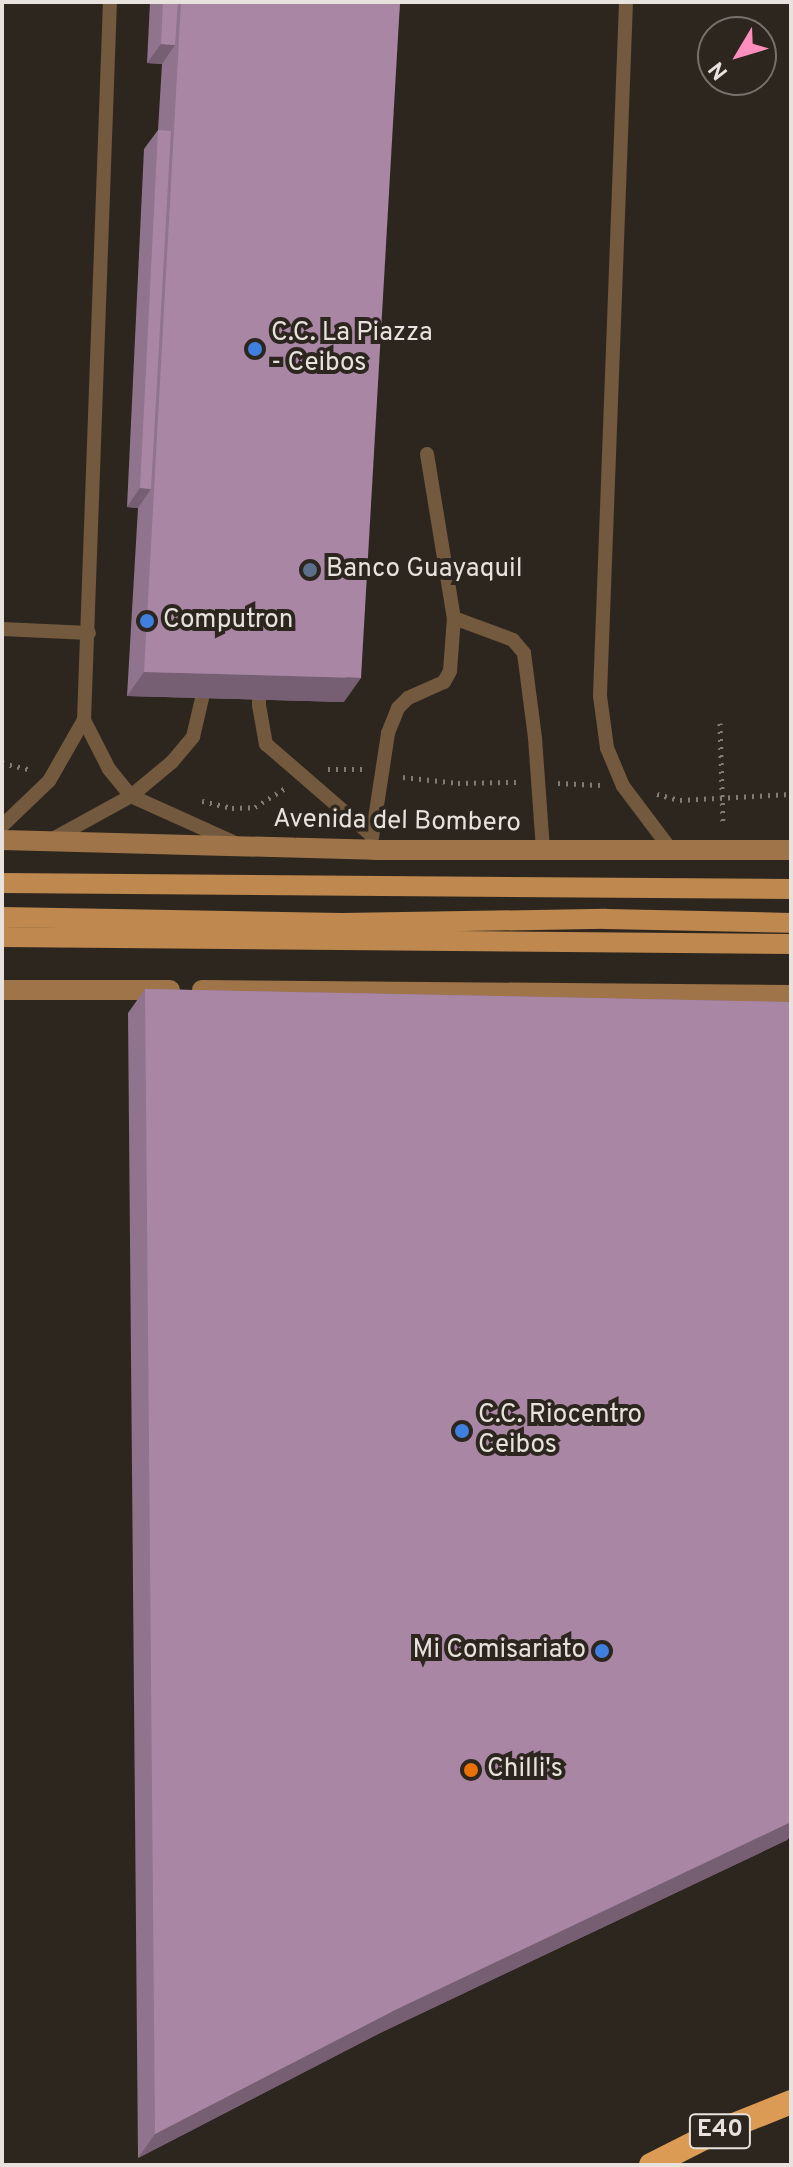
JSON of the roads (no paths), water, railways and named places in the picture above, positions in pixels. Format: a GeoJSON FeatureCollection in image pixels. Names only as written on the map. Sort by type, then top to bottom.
{"type":"FeatureCollection","features":[{"type":"Feature","properties":{"kind":"highway","name":"E40"},"geometry":{"type":"LineString","coordinates":[[651,2165],[714,2133],[791,2102]]}},
{"type":"Feature","properties":{"kind":"main road","name":"Avenida del Bombero"},"geometry":{"type":"LineString","coordinates":[[2,840],[239,845],[373,842],[543,850],[791,850]]}},
{"type":"Feature","properties":{"kind":"main road"},"geometry":{"type":"LineString","coordinates":[[2,883],[791,889]]}},
{"type":"Feature","properties":{"kind":"main road"},"geometry":{"type":"LineString","coordinates":[[2,917],[342,923],[606,919],[791,923]]}},
{"type":"Feature","properties":{"kind":"main road"},"geometry":{"type":"LineString","coordinates":[[2,937],[791,944]]}},
{"type":"Feature","properties":{"kind":"main road"},"geometry":{"type":"LineString","coordinates":[[2,990],[321,998],[791,995]]}},
{"type":"Feature","properties":{"kind":"lane"},"geometry":{"type":"LineString","coordinates":[[2,826],[49,781],[84,720],[110,2]]}},
{"type":"Feature","properties":{"kind":"lane"},"geometry":{"type":"LineString","coordinates":[[626,2],[600,696],[607,748],[623,786],[672,851]]}},
{"type":"Feature","properties":{"kind":"lane"},"geometry":{"type":"LineString","coordinates":[[373,842],[388,733],[398,708],[408,698],[444,682],[450,671],[454,618],[427,454]]}},
{"type":"Feature","properties":{"kind":"lane"},"geometry":{"type":"LineString","coordinates":[[454,618],[513,640],[524,653],[535,738],[543,850]]}},
{"type":"Feature","properties":{"kind":"lane"},"geometry":{"type":"LineString","coordinates":[[2,629],[89,633]]}},
{"type":"Feature","properties":{"kind":"lane"},"geometry":{"type":"LineString","coordinates":[[48,841],[131,796],[172,762],[193,737],[206,692],[207,660]]}},
{"type":"Feature","properties":{"kind":"lane"},"geometry":{"type":"LineString","coordinates":[[261,674],[259,705],[266,744],[373,842]]}},
{"type":"Feature","properties":{"kind":"lane"},"geometry":{"type":"LineString","coordinates":[[84,720],[109,769],[131,796],[239,845]]}},
{"type":"Feature","properties":{"kind":"place","name":"C.C. La Piazza - Ceibos"},"geometry":{"type":"Point","coordinates":[255,349]}},
{"type":"Feature","properties":{"kind":"place","name":"Banco Guayaquil"},"geometry":{"type":"Point","coordinates":[310,570]}},
{"type":"Feature","properties":{"kind":"place","name":"Computron"},"geometry":{"type":"Point","coordinates":[147,621]}},
{"type":"Feature","properties":{"kind":"place","name":"C.C. Riocentro Ceibos"},"geometry":{"type":"Point","coordinates":[462,1431]}},
{"type":"Feature","properties":{"kind":"place","name":"Mi Comisariato"},"geometry":{"type":"Point","coordinates":[602,1651]}},
{"type":"Feature","properties":{"kind":"place","name":"Chilli's"},"geometry":{"type":"Point","coordinates":[471,1770]}}]}
